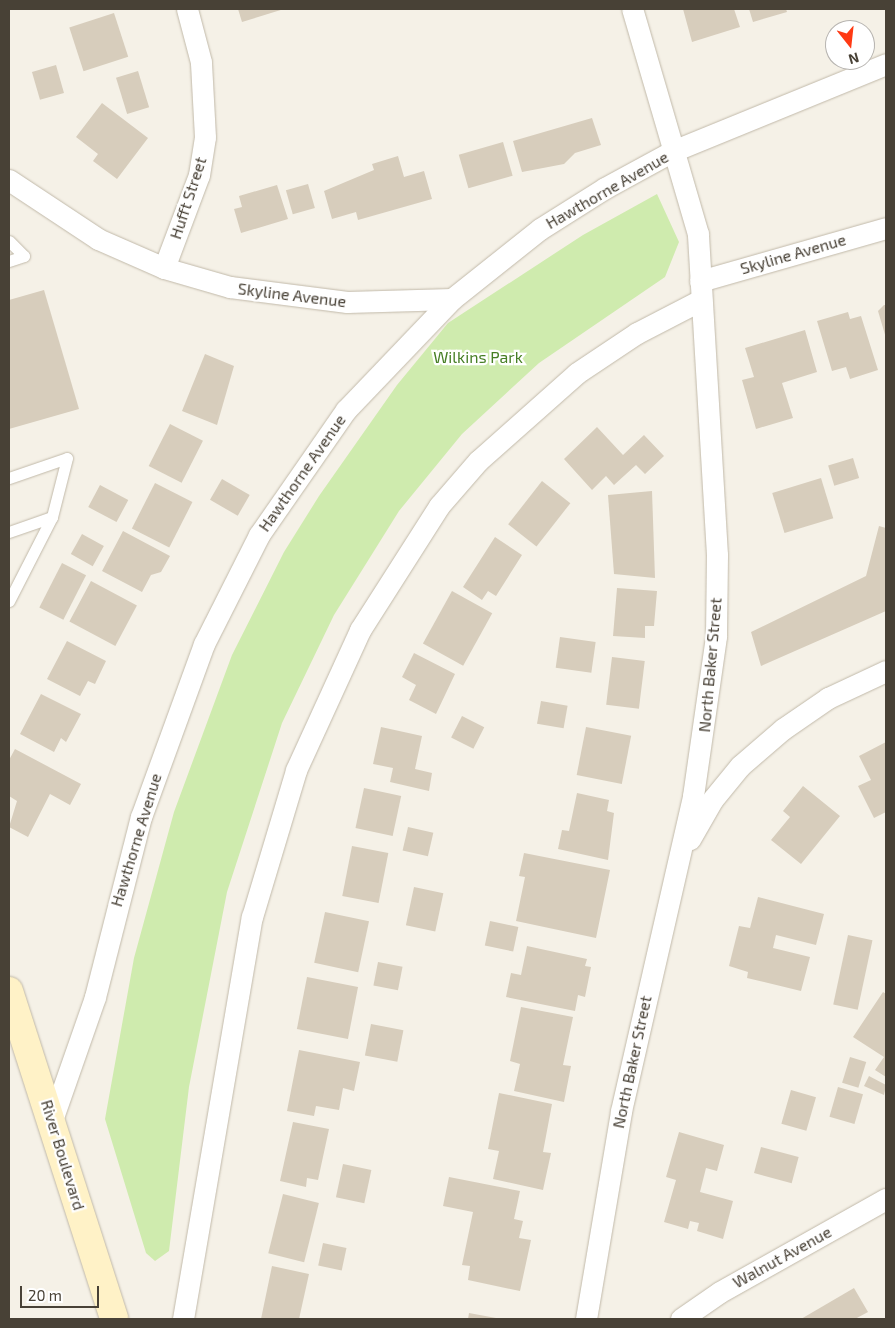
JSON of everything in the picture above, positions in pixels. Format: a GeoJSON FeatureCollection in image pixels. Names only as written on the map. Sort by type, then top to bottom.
{"type":"FeatureCollection","features":[{"type":"Feature","properties":{"kind":"main road","name":"River Boulevard"},"geometry":{"type":"LineString","coordinates":[[9,991],[52,1120],[114,1319]]}},
{"type":"Feature","properties":{"kind":"street","name":"Hufft Street"},"geometry":{"type":"LineString","coordinates":[[164,268],[199,175],[205,137],[201,62],[187,9]]}},
{"type":"Feature","properties":{"kind":"street","name":"North Baker Street"},"geometry":{"type":"LineString","coordinates":[[586,1319],[620,1111],[708,718],[716,636],[717,555],[698,234],[632,9]]}},
{"type":"Feature","properties":{"kind":"street","name":"Hawthorne Avenue"},"geometry":{"type":"LineString","coordinates":[[52,1120],[95,996],[141,817],[170,730],[227,595],[279,504],[346,410],[452,299],[540,230],[673,152],[886,64]]}},
{"type":"Feature","properties":{"kind":"street","name":"Skyline Avenue"},"geometry":{"type":"LineString","coordinates":[[9,180],[98,238],[164,268],[230,287],[288,298],[347,302],[452,299]]}},
{"type":"Feature","properties":{"kind":"street","name":"Skyline Avenue"},"geometry":{"type":"LineString","coordinates":[[701,290],[886,228]]}},
{"type":"Feature","properties":{"kind":"street"},"geometry":{"type":"LineString","coordinates":[[184,1319],[252,918],[296,770],[343,664],[400,564],[478,460],[577,373],[701,290]]}},
{"type":"Feature","properties":{"kind":"street"},"geometry":{"type":"LineString","coordinates":[[670,892],[693,832],[740,766],[828,698],[886,670]]}},
{"type":"Feature","properties":{"kind":"street","name":"Walnut Avenue"},"geometry":{"type":"LineString","coordinates":[[680,1319],[720,1292],[886,1199]]}},
{"type":"Feature","properties":{"kind":"lane"},"geometry":{"type":"LineString","coordinates":[[9,241],[24,256],[9,261]]}},
{"type":"Feature","properties":{"kind":"lane"},"geometry":{"type":"LineString","coordinates":[[9,478],[67,458],[52,517],[9,601]]}},
{"type":"Feature","properties":{"kind":"lane"},"geometry":{"type":"LineString","coordinates":[[9,532],[52,517]]}},
{"type":"Feature","properties":{"kind":"green space","name":"Wilkins Park"},"geometry":{"type":"Polygon","coordinates":[[[657,194],[679,242],[665,277],[539,363],[462,434],[399,511],[334,615],[282,723],[227,892],[189,1087],[169,1251],[155,1261],[146,1253],[105,1119],[134,958],[174,812],[232,655],[284,552],[319,496],[397,385],[448,323],[583,235],[657,194]]]}},
{"type":"Feature","properties":{"kind":"building"},"geometry":{"type":"Polygon","coordinates":[[[238,9],[284,9],[242,22],[238,9]]]}},
{"type":"Feature","properties":{"kind":"building"},"geometry":{"type":"Polygon","coordinates":[[[683,9],[734,9],[740,27],[692,42],[683,9]]]}},
{"type":"Feature","properties":{"kind":"building"},"geometry":{"type":"Polygon","coordinates":[[[749,9],[786,9],[787,12],[753,22],[749,9]]]}},
{"type":"Feature","properties":{"kind":"building"},"geometry":{"type":"Polygon","coordinates":[[[114,13],[128,57],[84,71],[69,28],[114,13]]]}},
{"type":"Feature","properties":{"kind":"building"},"geometry":{"type":"Polygon","coordinates":[[[56,65],[64,93],[40,100],[32,72],[56,65]]]}},
{"type":"Feature","properties":{"kind":"building"},"geometry":{"type":"Polygon","coordinates":[[[138,71],[149,107],[127,114],[116,78],[138,71]]]}},
{"type":"Feature","properties":{"kind":"building"},"geometry":{"type":"Polygon","coordinates":[[[102,103],[148,138],[117,179],[93,161],[98,154],[76,137],[102,103]]]}},
{"type":"Feature","properties":{"kind":"building"},"geometry":{"type":"Polygon","coordinates":[[[592,118],[601,145],[575,153],[564,164],[522,172],[513,141],[592,118]]]}},
{"type":"Feature","properties":{"kind":"building"},"geometry":{"type":"Polygon","coordinates":[[[503,142],[513,176],[468,188],[459,155],[503,142]]]}},
{"type":"Feature","properties":{"kind":"building"},"geometry":{"type":"Polygon","coordinates":[[[398,156],[404,177],[424,171],[432,199],[358,220],[356,212],[332,219],[324,191],[374,170],[372,164],[398,156]]]}},
{"type":"Feature","properties":{"kind":"building"},"geometry":{"type":"Polygon","coordinates":[[[308,184],[315,208],[293,214],[286,190],[308,184]]]}},
{"type":"Feature","properties":{"kind":"building"},"geometry":{"type":"Polygon","coordinates":[[[277,185],[288,219],[241,233],[234,209],[242,207],[239,196],[277,185]]]}},
{"type":"Feature","properties":{"kind":"building"},"geometry":{"type":"Polygon","coordinates":[[[44,290],[79,409],[9,429],[9,300],[44,290]]]}},
{"type":"Feature","properties":{"kind":"building"},"geometry":{"type":"Polygon","coordinates":[[[886,305],[886,338],[878,311],[886,305]]]}},
{"type":"Feature","properties":{"kind":"building"},"geometry":{"type":"Polygon","coordinates":[[[848,312],[850,319],[861,316],[878,370],[850,379],[846,367],[832,371],[817,321],[848,312]]]}},
{"type":"Feature","properties":{"kind":"building"},"geometry":{"type":"Polygon","coordinates":[[[805,330],[817,372],[782,383],[793,418],[756,429],[742,380],[754,377],[745,348],[805,330]]]}},
{"type":"Feature","properties":{"kind":"building"},"geometry":{"type":"Polygon","coordinates":[[[205,354],[234,366],[217,425],[182,411],[205,354]]]}},
{"type":"Feature","properties":{"kind":"building"},"geometry":{"type":"Polygon","coordinates":[[[170,424],[203,441],[182,483],[149,466],[170,424]]]}},
{"type":"Feature","properties":{"kind":"building"},"geometry":{"type":"Polygon","coordinates":[[[597,427],[623,455],[644,435],[664,456],[645,474],[636,465],[614,485],[606,476],[592,490],[564,459],[597,427]]]}},
{"type":"Feature","properties":{"kind":"building"},"geometry":{"type":"Polygon","coordinates":[[[853,458],[859,478],[834,486],[828,466],[853,458]]]}},
{"type":"Feature","properties":{"kind":"building"},"geometry":{"type":"Polygon","coordinates":[[[821,478],[833,518],[785,533],[772,493],[821,478]]]}},
{"type":"Feature","properties":{"kind":"building"},"geometry":{"type":"Polygon","coordinates":[[[222,479],[250,495],[238,516],[210,500],[222,479]]]}},
{"type":"Feature","properties":{"kind":"building"},"geometry":{"type":"Polygon","coordinates":[[[542,481],[570,503],[537,547],[508,524],[542,481]]]}},
{"type":"Feature","properties":{"kind":"building"},"geometry":{"type":"Polygon","coordinates":[[[155,483],[192,502],[169,548],[132,528],[155,483]]]}},
{"type":"Feature","properties":{"kind":"building"},"geometry":{"type":"Polygon","coordinates":[[[100,485],[128,500],[117,522],[88,507],[100,485]]]}},
{"type":"Feature","properties":{"kind":"building"},"geometry":{"type":"Polygon","coordinates":[[[652,491],[655,578],[614,574],[608,495],[652,491]]]}},
{"type":"Feature","properties":{"kind":"building"},"geometry":{"type":"Polygon","coordinates":[[[879,526],[886,528],[886,611],[761,666],[751,632],[866,576],[879,526]]]}},
{"type":"Feature","properties":{"kind":"building"},"geometry":{"type":"Polygon","coordinates":[[[123,531],[170,556],[161,572],[151,575],[142,592],[102,571],[123,531]]]}},
{"type":"Feature","properties":{"kind":"building"},"geometry":{"type":"Polygon","coordinates":[[[82,534],[104,546],[93,566],[71,554],[82,534]]]}},
{"type":"Feature","properties":{"kind":"building"},"geometry":{"type":"Polygon","coordinates":[[[495,537],[522,555],[496,596],[488,591],[482,600],[463,587],[495,537]]]}},
{"type":"Feature","properties":{"kind":"building"},"geometry":{"type":"Polygon","coordinates":[[[62,563],[86,575],[63,620],[39,608],[62,563]]]}},
{"type":"Feature","properties":{"kind":"building"},"geometry":{"type":"Polygon","coordinates":[[[91,581],[137,605],[115,646],[69,622],[91,581]]]}},
{"type":"Feature","properties":{"kind":"building"},"geometry":{"type":"Polygon","coordinates":[[[617,588],[657,591],[654,626],[645,626],[645,638],[613,636],[617,588]]]}},
{"type":"Feature","properties":{"kind":"building"},"geometry":{"type":"Polygon","coordinates":[[[452,591],[492,613],[463,666],[423,643],[452,591]]]}},
{"type":"Feature","properties":{"kind":"building"},"geometry":{"type":"Polygon","coordinates":[[[560,637],[596,642],[591,673],[556,668],[560,637]]]}},
{"type":"Feature","properties":{"kind":"building"},"geometry":{"type":"Polygon","coordinates":[[[67,641],[106,661],[95,684],[88,681],[80,696],[47,679],[67,641]]]}},
{"type":"Feature","properties":{"kind":"building"},"geometry":{"type":"Polygon","coordinates":[[[414,653],[455,674],[436,714],[409,700],[416,685],[402,677],[414,653]]]}},
{"type":"Feature","properties":{"kind":"building"},"geometry":{"type":"Polygon","coordinates":[[[612,657],[645,661],[639,709],[606,705],[612,657]]]}},
{"type":"Feature","properties":{"kind":"building"},"geometry":{"type":"Polygon","coordinates":[[[41,694],[81,714],[66,742],[61,738],[54,752],[20,734],[41,694]]]}},
{"type":"Feature","properties":{"kind":"building"},"geometry":{"type":"Polygon","coordinates":[[[541,701],[568,706],[564,728],[537,724],[541,701]]]}},
{"type":"Feature","properties":{"kind":"building"},"geometry":{"type":"Polygon","coordinates":[[[462,716],[484,727],[473,749],[451,737],[462,716]]]}},
{"type":"Feature","properties":{"kind":"building"},"geometry":{"type":"Polygon","coordinates":[[[381,727],[422,736],[415,769],[432,773],[429,791],[390,782],[393,768],[373,764],[381,727]]]}},
{"type":"Feature","properties":{"kind":"building"},"geometry":{"type":"Polygon","coordinates":[[[586,727],[631,736],[622,784],[577,775],[586,727]]]}},
{"type":"Feature","properties":{"kind":"building"},"geometry":{"type":"Polygon","coordinates":[[[886,742],[886,812],[874,818],[858,786],[871,780],[859,756],[886,742]]]}},
{"type":"Feature","properties":{"kind":"building"},"geometry":{"type":"Polygon","coordinates":[[[15,749],[81,784],[70,805],[50,794],[28,837],[9,827],[17,801],[9,796],[9,760],[15,749]]]}},
{"type":"Feature","properties":{"kind":"building"},"geometry":{"type":"Polygon","coordinates":[[[803,786],[840,816],[801,864],[771,840],[790,817],[783,811],[803,786]]]}},
{"type":"Feature","properties":{"kind":"building"},"geometry":{"type":"Polygon","coordinates":[[[364,788],[401,796],[393,836],[355,828],[364,788]]]}},
{"type":"Feature","properties":{"kind":"building"},"geometry":{"type":"Polygon","coordinates":[[[577,793],[609,800],[607,811],[614,813],[608,860],[558,849],[562,830],[569,831],[577,793]]]}},
{"type":"Feature","properties":{"kind":"building"},"geometry":{"type":"Polygon","coordinates":[[[408,827],[433,833],[428,856],[403,850],[408,827]]]}},
{"type":"Feature","properties":{"kind":"building"},"geometry":{"type":"Polygon","coordinates":[[[352,846],[388,853],[379,903],[342,896],[352,846]]]}},
{"type":"Feature","properties":{"kind":"building"},"geometry":{"type":"Polygon","coordinates":[[[524,853],[610,870],[596,938],[516,921],[525,877],[519,876],[524,853]]]}},
{"type":"Feature","properties":{"kind":"building"},"geometry":{"type":"Polygon","coordinates":[[[414,887],[443,893],[435,931],[406,925],[414,887]]]}},
{"type":"Feature","properties":{"kind":"building"},"geometry":{"type":"Polygon","coordinates":[[[758,897],[824,914],[816,945],[776,935],[773,948],[810,957],[801,991],[747,978],[748,972],[729,966],[739,926],[750,928],[758,897]]]}},
{"type":"Feature","properties":{"kind":"building"},"geometry":{"type":"Polygon","coordinates":[[[325,912],[369,921],[358,972],[314,963],[325,912]]]}},
{"type":"Feature","properties":{"kind":"building"},"geometry":{"type":"Polygon","coordinates":[[[490,921],[518,927],[513,951],[485,945],[490,921]]]}},
{"type":"Feature","properties":{"kind":"building"},"geometry":{"type":"Polygon","coordinates":[[[848,935],[872,940],[858,1010],[833,1004],[848,935]]]}},
{"type":"Feature","properties":{"kind":"building"},"geometry":{"type":"Polygon","coordinates":[[[527,946],[587,959],[585,966],[591,967],[585,997],[578,995],[575,1011],[506,997],[511,973],[521,975],[527,946]]]}},
{"type":"Feature","properties":{"kind":"building"},"geometry":{"type":"Polygon","coordinates":[[[378,962],[403,967],[398,990],[373,986],[378,962]]]}},
{"type":"Feature","properties":{"kind":"building"},"geometry":{"type":"Polygon","coordinates":[[[307,977],[358,987],[348,1039],[297,1029],[307,977]]]}},
{"type":"Feature","properties":{"kind":"building"},"geometry":{"type":"Polygon","coordinates":[[[883,992],[886,994],[886,1077],[875,1070],[884,1057],[853,1037],[883,992]]]}},
{"type":"Feature","properties":{"kind":"building"},"geometry":{"type":"Polygon","coordinates":[[[521,1007],[573,1017],[563,1065],[571,1066],[564,1102],[514,1091],[520,1064],[510,1061],[521,1007]]]}},
{"type":"Feature","properties":{"kind":"building"},"geometry":{"type":"Polygon","coordinates":[[[371,1024],[403,1030],[397,1062],[365,1055],[371,1024]]]}},
{"type":"Feature","properties":{"kind":"building"},"geometry":{"type":"Polygon","coordinates":[[[299,1050],[360,1062],[354,1091],[343,1088],[339,1110],[316,1106],[314,1116],[287,1111],[299,1050]]]}},
{"type":"Feature","properties":{"kind":"building"},"geometry":{"type":"Polygon","coordinates":[[[850,1057],[866,1062],[858,1088],[842,1083],[850,1057]]]}},
{"type":"Feature","properties":{"kind":"building"},"geometry":{"type":"Polygon","coordinates":[[[869,1076],[886,1085],[884,1095],[864,1086],[869,1076]]]}},
{"type":"Feature","properties":{"kind":"building"},"geometry":{"type":"Polygon","coordinates":[[[838,1087],[863,1094],[854,1124],[829,1117],[838,1087]]]}},
{"type":"Feature","properties":{"kind":"building"},"geometry":{"type":"Polygon","coordinates":[[[791,1090],[816,1097],[806,1131],[781,1124],[791,1090]]]}},
{"type":"Feature","properties":{"kind":"building"},"geometry":{"type":"Polygon","coordinates":[[[499,1093],[552,1104],[543,1152],[551,1153],[543,1190],[493,1179],[499,1151],[488,1149],[499,1093]]]}},
{"type":"Feature","properties":{"kind":"building"},"geometry":{"type":"Polygon","coordinates":[[[293,1122],[329,1129],[318,1180],[307,1178],[306,1187],[280,1181],[293,1122]]]}},
{"type":"Feature","properties":{"kind":"building"},"geometry":{"type":"Polygon","coordinates":[[[679,1132],[724,1145],[717,1171],[706,1168],[700,1192],[733,1201],[723,1239],[697,1231],[699,1223],[690,1221],[688,1229],[664,1222],[676,1180],[666,1177],[679,1132]]]}},
{"type":"Feature","properties":{"kind":"building"},"geometry":{"type":"Polygon","coordinates":[[[761,1147],[799,1157],[792,1183],[754,1173],[761,1147]]]}},
{"type":"Feature","properties":{"kind":"building"},"geometry":{"type":"Polygon","coordinates":[[[343,1164],[371,1170],[364,1203],[336,1197],[343,1164]]]}},
{"type":"Feature","properties":{"kind":"building"},"geometry":{"type":"Polygon","coordinates":[[[449,1177],[520,1191],[514,1219],[523,1221],[519,1238],[531,1240],[520,1291],[468,1280],[470,1266],[462,1265],[473,1212],[443,1206],[449,1177]]]}},
{"type":"Feature","properties":{"kind":"building"},"geometry":{"type":"Polygon","coordinates":[[[283,1194],[319,1203],[304,1262],[268,1253],[283,1194]]]}},
{"type":"Feature","properties":{"kind":"building"},"geometry":{"type":"Polygon","coordinates":[[[323,1243],[346,1248],[342,1270],[318,1265],[323,1243]]]}},
{"type":"Feature","properties":{"kind":"building"},"geometry":{"type":"Polygon","coordinates":[[[272,1266],[309,1274],[299,1319],[261,1319],[272,1266]]]}},
{"type":"Feature","properties":{"kind":"building"},"geometry":{"type":"Polygon","coordinates":[[[854,1288],[868,1312],[855,1319],[801,1319],[854,1288]]]}},
{"type":"Feature","properties":{"kind":"building"},"geometry":{"type":"Polygon","coordinates":[[[469,1313],[496,1318],[496,1319],[468,1319],[469,1313]]]}}]}
